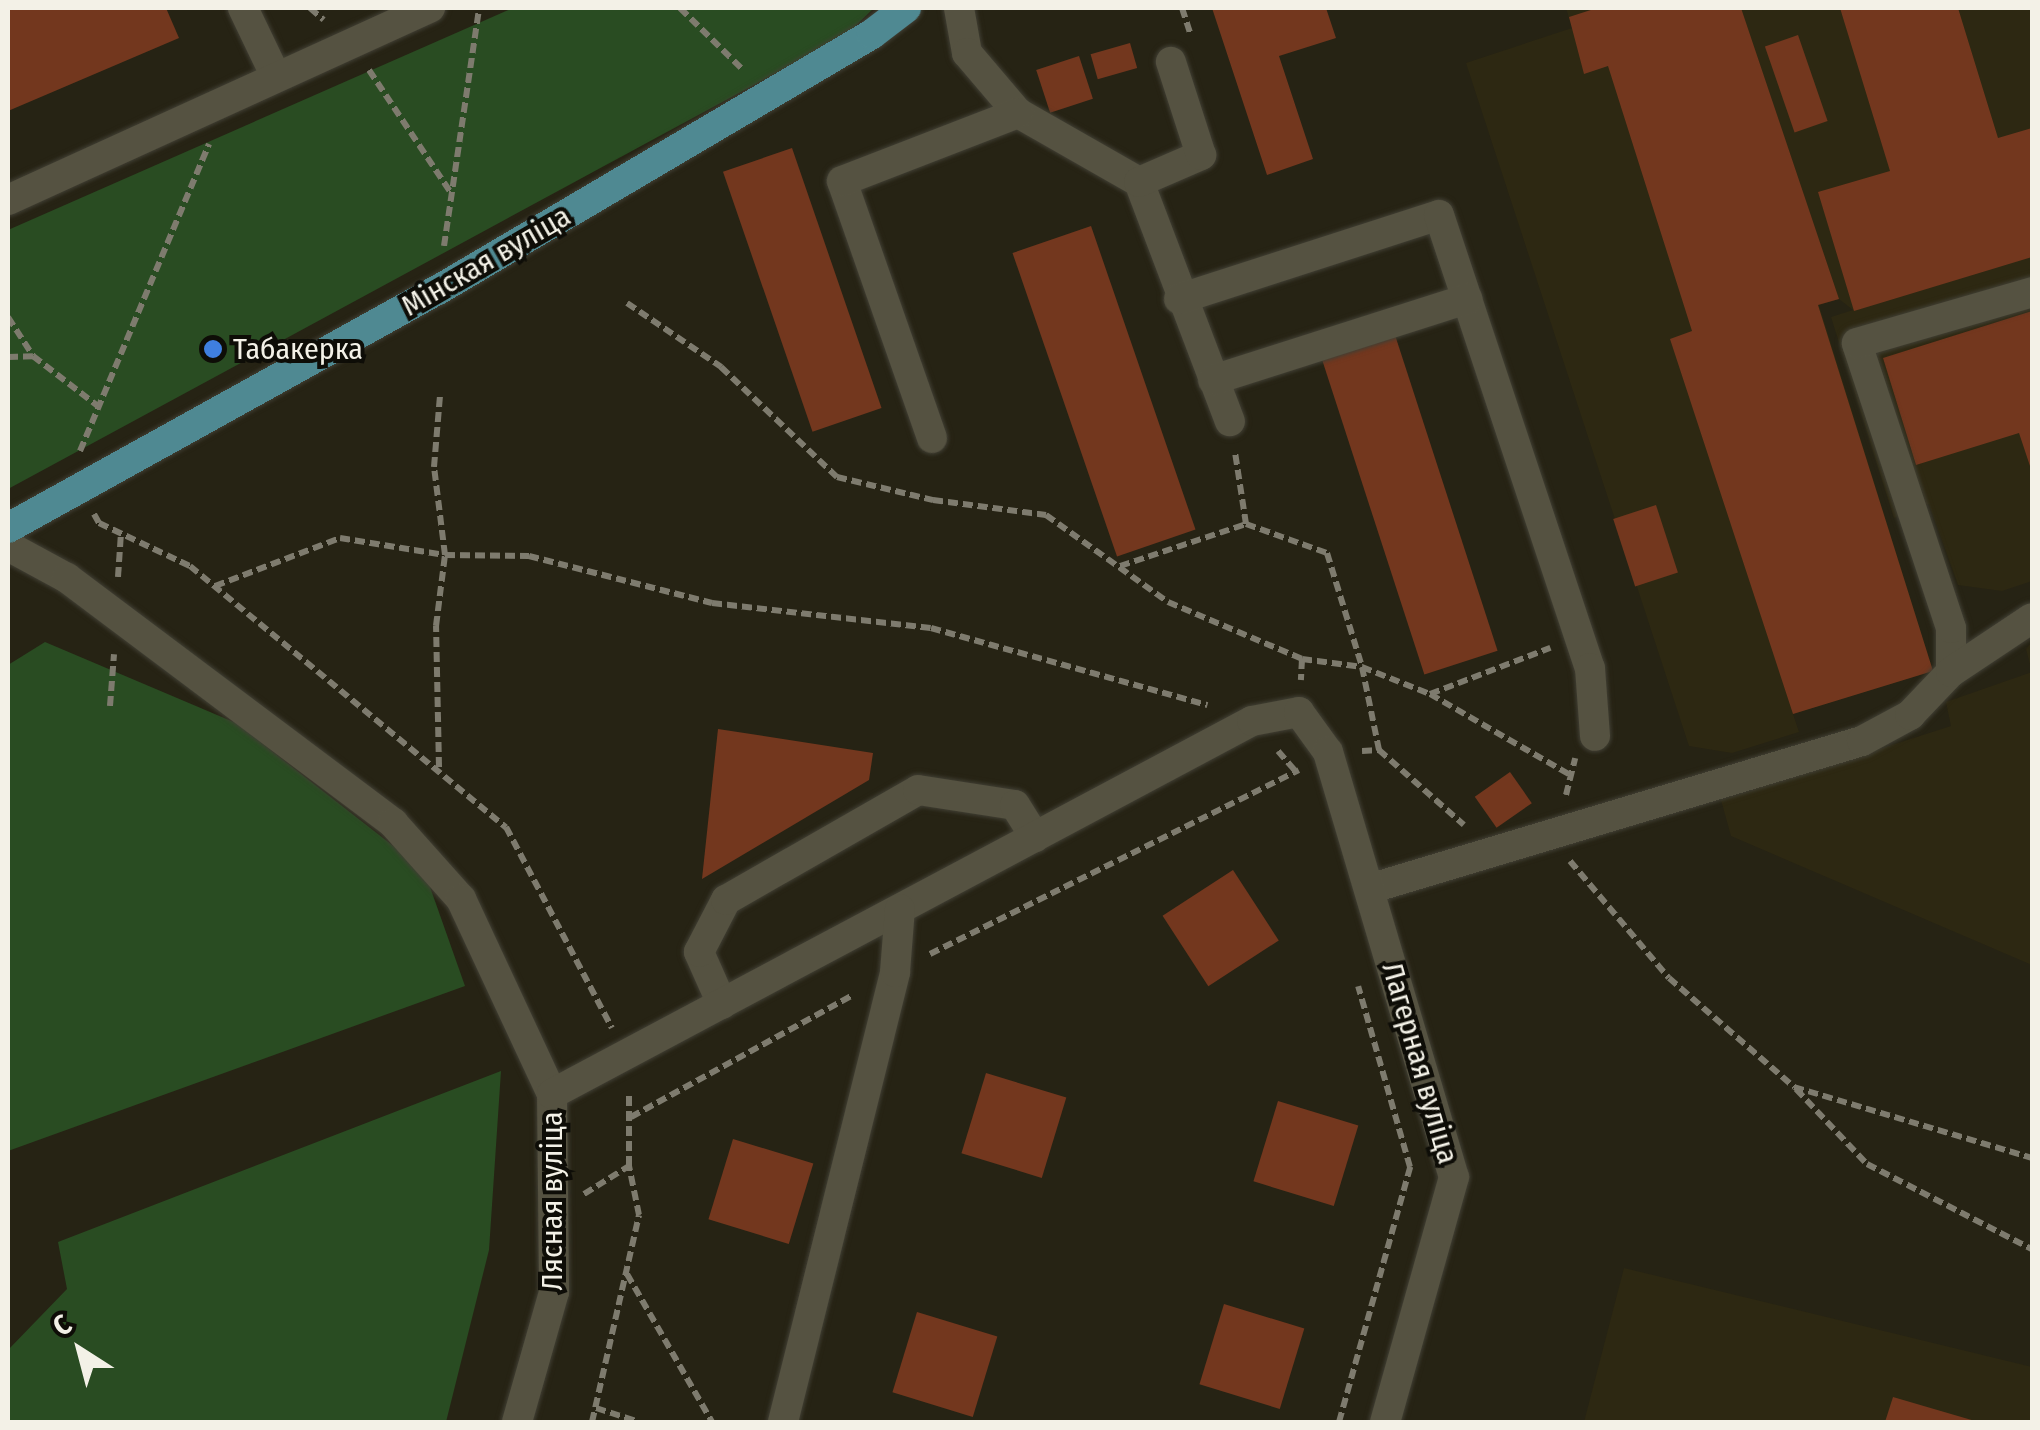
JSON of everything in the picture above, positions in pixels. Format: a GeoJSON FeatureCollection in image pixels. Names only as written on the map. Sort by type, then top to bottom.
{"type":"FeatureCollection","features":[{"type":"Feature","properties":{"kind":"main road","name":"Мінская вуліца"},"geometry":{"type":"LineString","coordinates":[[8,528],[438,290],[768,95],[905,9]]}},
{"type":"Feature","properties":{"kind":"street"},"geometry":{"type":"LineString","coordinates":[[243,8],[276,77]]}},
{"type":"Feature","properties":{"kind":"street"},"geometry":{"type":"LineString","coordinates":[[8,200],[430,8]]}},
{"type":"Feature","properties":{"kind":"street"},"geometry":{"type":"LineString","coordinates":[[959,8],[967,52],[1018,112],[1139,182],[1179,300],[1230,421]]}},
{"type":"Feature","properties":{"kind":"street"},"geometry":{"type":"LineString","coordinates":[[1139,182],[1201,155],[1171,62]]}},
{"type":"Feature","properties":{"kind":"street"},"geometry":{"type":"LineString","coordinates":[[932,438],[842,181],[1018,112]]}},
{"type":"Feature","properties":{"kind":"street"},"geometry":{"type":"LineString","coordinates":[[1179,300],[1439,215],[1590,668],[1586,738]]}},
{"type":"Feature","properties":{"kind":"street"},"geometry":{"type":"LineString","coordinates":[[1951,672],[1950,628],[1857,343],[2032,292]]}},
{"type":"Feature","properties":{"kind":"street"},"geometry":{"type":"LineString","coordinates":[[1213,380],[1467,299]]}},
{"type":"Feature","properties":{"kind":"street"},"geometry":{"type":"LineString","coordinates":[[8,546],[67,578],[393,823],[462,899],[552,1094],[1252,721],[1299,712]]}},
{"type":"Feature","properties":{"kind":"street"},"geometry":{"type":"LineString","coordinates":[[1369,889],[1862,742],[1910,714],[1951,672],[2032,618]]}},
{"type":"Feature","properties":{"kind":"street","name":"Лагерная вуліца"},"geometry":{"type":"LineString","coordinates":[[1299,712],[1328,752],[1454,1177],[1385,1422]]}},
{"type":"Feature","properties":{"kind":"street"},"geometry":{"type":"LineString","coordinates":[[722,1004],[699,952],[726,900],[918,790],[1015,805],[1035,837]]}},
{"type":"Feature","properties":{"kind":"street"},"geometry":{"type":"LineString","coordinates":[[783,1422],[895,972],[900,909]]}},
{"type":"Feature","properties":{"kind":"street","name":"Лясная вуліца"},"geometry":{"type":"LineString","coordinates":[[517,1422],[554,1292],[552,1094]]}},
{"type":"Feature","properties":{"kind":"path"},"geometry":{"type":"LineString","coordinates":[[438,290],[479,8]]}},
{"type":"Feature","properties":{"kind":"path"},"geometry":{"type":"LineString","coordinates":[[680,8],[768,95]]}},
{"type":"Feature","properties":{"kind":"path"},"geometry":{"type":"LineString","coordinates":[[351,43],[452,194]]}},
{"type":"Feature","properties":{"kind":"path"},"geometry":{"type":"LineString","coordinates":[[80,448],[229,97]]}},
{"type":"Feature","properties":{"kind":"path"},"geometry":{"type":"LineString","coordinates":[[627,302],[721,367],[837,477],[934,500],[1046,514],[1206,624],[1302,659],[1362,667],[1430,694],[1572,776]]}},
{"type":"Feature","properties":{"kind":"path"},"geometry":{"type":"LineString","coordinates":[[8,316],[33,356],[98,406]]}},
{"type":"Feature","properties":{"kind":"path"},"geometry":{"type":"LineString","coordinates":[[8,356],[33,356]]}},
{"type":"Feature","properties":{"kind":"path"},"geometry":{"type":"LineString","coordinates":[[439,768],[436,626],[445,555],[434,468],[440,394]]}},
{"type":"Feature","properties":{"kind":"path"},"geometry":{"type":"LineString","coordinates":[[1230,421],[1246,524]]}},
{"type":"Feature","properties":{"kind":"path"},"geometry":{"type":"LineString","coordinates":[[1120,566],[1246,524],[1326,554],[1362,667],[1378,750],[1494,852]]}},
{"type":"Feature","properties":{"kind":"path"},"geometry":{"type":"LineString","coordinates":[[117,596],[121,533]]}},
{"type":"Feature","properties":{"kind":"path"},"geometry":{"type":"LineString","coordinates":[[215,586],[340,538],[445,555],[528,556],[712,602],[931,628],[1252,721],[1296,772],[1302,791]]}},
{"type":"Feature","properties":{"kind":"path"},"geometry":{"type":"LineString","coordinates":[[1430,694],[1564,643]]}},
{"type":"Feature","properties":{"kind":"path"},"geometry":{"type":"LineString","coordinates":[[110,706],[114,646]]}},
{"type":"Feature","properties":{"kind":"path"},"geometry":{"type":"LineString","coordinates":[[1299,712],[1302,659]]}},
{"type":"Feature","properties":{"kind":"path"},"geometry":{"type":"LineString","coordinates":[[1586,738],[1554,836],[1584,884],[1668,978],[1794,1087],[1867,1164],[2032,1249]]}},
{"type":"Feature","properties":{"kind":"path"},"geometry":{"type":"LineString","coordinates":[[631,1118],[895,972],[1296,772],[1328,752]]}},
{"type":"Feature","properties":{"kind":"path"},"geometry":{"type":"LineString","coordinates":[[1339,1422],[1410,1167],[1356,979]]}},
{"type":"Feature","properties":{"kind":"path"},"geometry":{"type":"LineString","coordinates":[[1794,1087],[2032,1158]]}},
{"type":"Feature","properties":{"kind":"path"},"geometry":{"type":"LineString","coordinates":[[592,1422],[639,1216],[630,1166]]}},
{"type":"Feature","properties":{"kind":"path"},"geometry":{"type":"LineString","coordinates":[[626,1273],[712,1422]]}},
{"type":"Feature","properties":{"kind":"path"},"geometry":{"type":"LineString","coordinates":[[596,1408],[638,1422]]}},
{"type":"Feature","properties":{"kind":"shaded area"},"geometry":{"type":"Polygon","coordinates":[[[1566,8],[2032,8],[2032,581],[2002,591],[1958,585],[1929,504],[1894,518],[1831,317],[1853,310],[1839,299],[1819,305],[1933,671],[1793,714],[1799,732],[1732,753],[1689,746],[1466,63],[1572,28],[1566,8]]]}},
{"type":"Feature","properties":{"kind":"shaded area"},"geometry":{"type":"Polygon","coordinates":[[[2032,642],[2032,672],[2026,649],[2032,642]]]}},
{"type":"Feature","properties":{"kind":"shaded area"},"geometry":{"type":"Polygon","coordinates":[[[2032,672],[2032,965],[1731,836],[1721,800],[1951,726],[1946,702],[2032,672]]]}},
{"type":"Feature","properties":{"kind":"shaded area"},"geometry":{"type":"Polygon","coordinates":[[[1624,1268],[2032,1367],[2032,1422],[1584,1422],[1624,1268]]]}},
{"type":"Feature","properties":{"kind":"green space"},"geometry":{"type":"Polygon","coordinates":[[[513,8],[874,8],[846,35],[8,489],[8,230],[513,8]]]}},
{"type":"Feature","properties":{"kind":"green space"},"geometry":{"type":"Polygon","coordinates":[[[45,642],[236,723],[424,870],[465,986],[8,1151],[8,665],[45,642]]]}},
{"type":"Feature","properties":{"kind":"green space"},"geometry":{"type":"Polygon","coordinates":[[[501,1071],[489,1250],[446,1422],[8,1422],[8,1350],[67,1289],[58,1242],[501,1071]]]}},
{"type":"Feature","properties":{"kind":"building"},"geometry":{"type":"Polygon","coordinates":[[[8,8],[166,8],[179,38],[8,111],[8,8]]]}},
{"type":"Feature","properties":{"kind":"building"},"geometry":{"type":"Polygon","coordinates":[[[1212,8],[1326,8],[1336,38],[1279,56],[1313,159],[1267,175],[1212,8]]]}},
{"type":"Feature","properties":{"kind":"building"},"geometry":{"type":"Polygon","coordinates":[[[1597,8],[1741,8],[1839,299],[1818,305],[1933,671],[1793,714],[1670,339],[1692,331],[1608,66],[1584,74],[1569,17],[1597,8]]]}},
{"type":"Feature","properties":{"kind":"building"},"geometry":{"type":"Polygon","coordinates":[[[1840,8],[1958,8],[1998,138],[2032,128],[2032,257],[1854,311],[1818,192],[1890,171],[1840,8]]]}},
{"type":"Feature","properties":{"kind":"building"},"geometry":{"type":"Polygon","coordinates":[[[1798,35],[1828,121],[1795,132],[1765,46],[1798,35]]]}},
{"type":"Feature","properties":{"kind":"building"},"geometry":{"type":"Polygon","coordinates":[[[1130,43],[1137,68],[1098,79],[1091,54],[1130,43]]]}},
{"type":"Feature","properties":{"kind":"building"},"geometry":{"type":"Polygon","coordinates":[[[1079,56],[1093,99],[1050,113],[1036,70],[1079,56]]]}},
{"type":"Feature","properties":{"kind":"building"},"geometry":{"type":"Polygon","coordinates":[[[792,148],[882,408],[813,432],[723,172],[792,148]]]}},
{"type":"Feature","properties":{"kind":"building"},"geometry":{"type":"Polygon","coordinates":[[[1091,226],[1196,530],[1117,557],[1013,253],[1091,226]]]}},
{"type":"Feature","properties":{"kind":"building"},"geometry":{"type":"Polygon","coordinates":[[[2032,311],[2032,472],[2019,433],[1916,465],[1883,358],[2032,311]]]}},
{"type":"Feature","properties":{"kind":"building"},"geometry":{"type":"Polygon","coordinates":[[[1395,335],[1498,651],[1424,675],[1322,359],[1395,335]]]}},
{"type":"Feature","properties":{"kind":"building"},"geometry":{"type":"Polygon","coordinates":[[[1656,505],[1678,573],[1635,586],[1613,519],[1656,505]]]}},
{"type":"Feature","properties":{"kind":"building"},"geometry":{"type":"Polygon","coordinates":[[[718,729],[873,753],[869,780],[702,879],[718,729]]]}},
{"type":"Feature","properties":{"kind":"building"},"geometry":{"type":"Polygon","coordinates":[[[1510,772],[1532,803],[1497,828],[1475,797],[1510,772]]]}},
{"type":"Feature","properties":{"kind":"building"},"geometry":{"type":"Polygon","coordinates":[[[1233,870],[1279,940],[1208,986],[1163,916],[1233,870]]]}},
{"type":"Feature","properties":{"kind":"building"},"geometry":{"type":"Polygon","coordinates":[[[986,1073],[1066,1098],[1042,1178],[961,1153],[986,1073]]]}},
{"type":"Feature","properties":{"kind":"building"},"geometry":{"type":"Polygon","coordinates":[[[1278,1101],[1358,1126],[1334,1206],[1253,1181],[1278,1101]]]}},
{"type":"Feature","properties":{"kind":"building"},"geometry":{"type":"Polygon","coordinates":[[[733,1139],[813,1164],[789,1244],[708,1219],[733,1139]]]}},
{"type":"Feature","properties":{"kind":"building"},"geometry":{"type":"Polygon","coordinates":[[[1224,1304],[1304,1329],[1280,1409],[1199,1384],[1224,1304]]]}},
{"type":"Feature","properties":{"kind":"building"},"geometry":{"type":"Polygon","coordinates":[[[917,1312],[997,1337],[973,1417],[892,1392],[917,1312]]]}},
{"type":"Feature","properties":{"kind":"building"},"geometry":{"type":"Polygon","coordinates":[[[1893,1397],[1975,1421],[1885,1422],[1893,1397]]]}},
{"type":"Feature","properties":{"kind":"place","name":"Табакерка"},"geometry":{"type":"Point","coordinates":[213,349]}}]}
